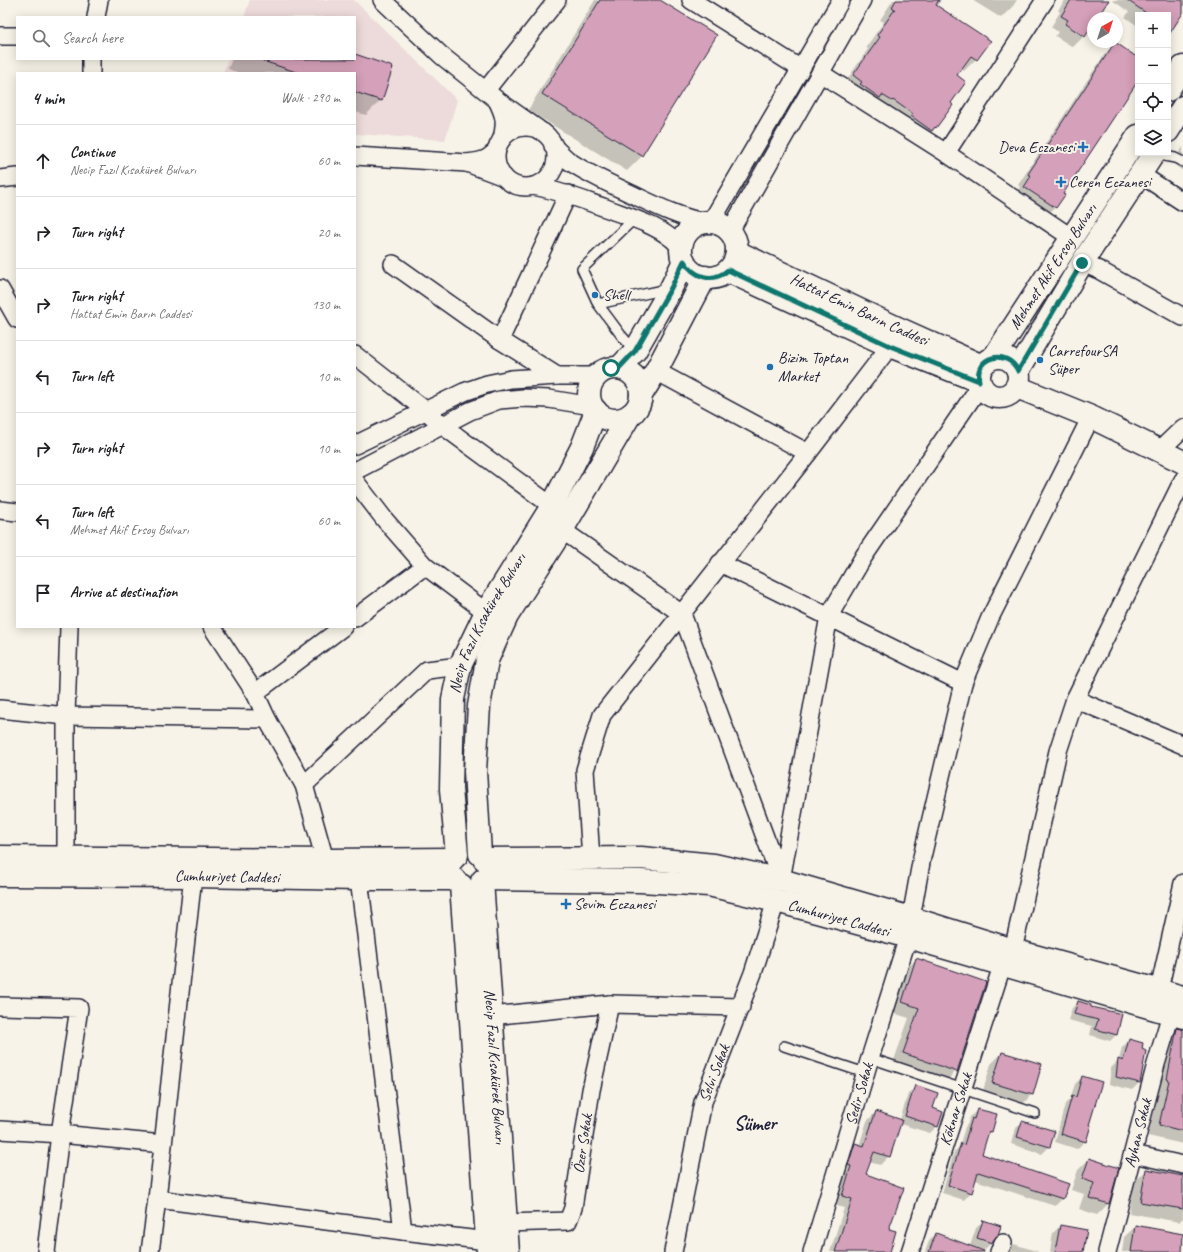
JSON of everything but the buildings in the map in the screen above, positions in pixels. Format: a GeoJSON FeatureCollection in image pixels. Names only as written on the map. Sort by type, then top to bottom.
{"type":"FeatureCollection","features":[{"type":"Feature","properties":{"kind":"main road"},"geometry":{"type":"LineString","coordinates":[[1171,85],[1183,67]]}},
{"type":"Feature","properties":{"kind":"main road"},"geometry":{"type":"LineString","coordinates":[[1171,126],[1183,106]]}},
{"type":"Feature","properties":{"kind":"main road","name":"Mehmet Akif Ersoy Bulvarı"},"geometry":{"type":"LineString","coordinates":[[984,373],[1135,141]]}},
{"type":"Feature","properties":{"kind":"main road","name":"Mehmet Akif Ersoy Bulvarı"},"geometry":{"type":"LineString","coordinates":[[1017,379],[1082,263],[1153,156]]}},
{"type":"Feature","properties":{"kind":"main road"},"geometry":{"type":"LineString","coordinates":[[619,368],[635,351],[671,288],[683,255],[685,236],[688,232],[696,225],[715,225],[736,240],[733,261],[718,276],[705,277],[696,274],[689,269],[683,255]]}},
{"type":"Feature","properties":{"kind":"main road","name":"Hattat Emin Barın Caddesi"},"geometry":{"type":"LineString","coordinates":[[733,261],[890,346],[984,373]]}},
{"type":"Feature","properties":{"kind":"main road","name":"Hattat Emin Barın Caddesi"},"geometry":{"type":"LineString","coordinates":[[733,261],[893,326],[984,373]]}},
{"type":"Feature","properties":{"kind":"main road"},"geometry":{"type":"LineString","coordinates":[[641,395],[656,371],[705,277]]}},
{"type":"Feature","properties":{"kind":"main road"},"geometry":{"type":"LineString","coordinates":[[1000,357],[1011,361],[1017,379],[1013,393],[1007,396],[1001,398],[994,397],[983,391],[984,373],[1000,357]]}},
{"type":"Feature","properties":{"kind":"main road"},"geometry":{"type":"LineString","coordinates":[[619,368],[627,370],[634,375],[642,390],[641,395],[638,407],[633,413],[620,420],[607,419],[594,409],[589,397],[590,385],[596,376],[605,369],[619,368]]}},
{"type":"Feature","properties":{"kind":"main road"},"geometry":{"type":"LineString","coordinates":[[1017,379],[1090,417],[1183,462]]}},
{"type":"Feature","properties":{"kind":"main road","name":"Necip Fazıl Kısakürek Bulvarı"},"geometry":{"type":"LineString","coordinates":[[488,1247],[456,870],[451,789],[453,699],[460,666],[486,612],[552,506],[582,447],[594,409]]}},
{"type":"Feature","properties":{"kind":"main road","name":"Necip Fazıl Kısakürek Bulvarı"},"geometry":{"type":"LineString","coordinates":[[508,1252],[491,1016],[483,868],[475,771],[479,706],[487,660],[507,616],[562,530],[630,415]]}},
{"type":"Feature","properties":{"kind":"main road"},"geometry":{"type":"LineString","coordinates":[[468,850],[474,851],[483,868],[472,887],[466,887],[456,870],[462,851],[468,850]]}},
{"type":"Feature","properties":{"kind":"main road","name":"Cumhuriyet Caddesi"},"geometry":{"type":"LineString","coordinates":[[0,857],[325,860],[456,870]]}},
{"type":"Feature","properties":{"kind":"main road","name":"Cumhuriyet Caddesi"},"geometry":{"type":"LineString","coordinates":[[483,868],[591,858],[641,858],[714,865],[778,891],[910,928],[1179,1009]]}},
{"type":"Feature","properties":{"kind":"main road","name":"Cumhuriyet Caddesi"},"geometry":{"type":"LineString","coordinates":[[483,868],[640,881],[709,884],[778,891]]}},
{"type":"Feature","properties":{"kind":"main road","name":"Cumhuriyet Caddesi"},"geometry":{"type":"LineString","coordinates":[[0,875],[359,879],[456,870]]}},
{"type":"Feature","properties":{"kind":"main road","name":"Cumhuriyet Caddesi"},"geometry":{"type":"LineString","coordinates":[[1008,958],[1159,990],[1179,1009]]}},
{"type":"Feature","properties":{"kind":"street"},"geometry":{"type":"LineString","coordinates":[[96,16],[99,0]]}},
{"type":"Feature","properties":{"kind":"street"},"geometry":{"type":"LineString","coordinates":[[491,95],[557,0]]}},
{"type":"Feature","properties":{"kind":"street"},"geometry":{"type":"LineString","coordinates":[[715,225],[841,0]]}},
{"type":"Feature","properties":{"kind":"street"},"geometry":{"type":"LineString","coordinates":[[715,225],[820,73],[862,0]]}},
{"type":"Feature","properties":{"kind":"street"},"geometry":{"type":"LineString","coordinates":[[946,153],[1045,0]]}},
{"type":"Feature","properties":{"kind":"street"},"geometry":{"type":"LineString","coordinates":[[392,3],[442,56],[491,95],[548,137],[556,156],[554,166],[550,175],[542,182],[533,186]]}},
{"type":"Feature","properties":{"kind":"street"},"geometry":{"type":"LineString","coordinates":[[702,3],[801,69]]}},
{"type":"Feature","properties":{"kind":"street"},"geometry":{"type":"LineString","coordinates":[[0,36],[16,36]]}},
{"type":"Feature","properties":{"kind":"street"},"geometry":{"type":"LineString","coordinates":[[91,60],[91,72]]}},
{"type":"Feature","properties":{"kind":"street"},"geometry":{"type":"LineString","coordinates":[[820,73],[946,153],[1072,238]]}},
{"type":"Feature","properties":{"kind":"street"},"geometry":{"type":"LineString","coordinates":[[491,95],[504,113],[505,124],[496,157],[497,164],[504,177],[510,182],[525,187],[533,186],[552,189],[568,194],[655,228],[670,237],[683,255]]}},
{"type":"Feature","properties":{"kind":"street"},"geometry":{"type":"LineString","coordinates":[[356,156],[467,163],[480,161],[490,157],[508,133],[515,129],[524,127],[540,131]]}},
{"type":"Feature","properties":{"kind":"street"},"geometry":{"type":"LineString","coordinates":[[553,146],[568,160],[618,187],[670,212],[688,219],[715,225]]}},
{"type":"Feature","properties":{"kind":"street"},"geometry":{"type":"LineString","coordinates":[[467,163],[504,177]]}},
{"type":"Feature","properties":{"kind":"street"},"geometry":{"type":"LineString","coordinates":[[1140,174],[1183,202]]}},
{"type":"Feature","properties":{"kind":"street"},"geometry":{"type":"LineString","coordinates":[[0,179],[16,176]]}},
{"type":"Feature","properties":{"kind":"street"},"geometry":{"type":"LineString","coordinates":[[500,340],[568,194]]}},
{"type":"Feature","properties":{"kind":"street"},"geometry":{"type":"LineString","coordinates":[[1082,263],[1099,270],[1183,317]]}},
{"type":"Feature","properties":{"kind":"street"},"geometry":{"type":"LineString","coordinates":[[393,264],[500,340],[557,376]]}},
{"type":"Feature","properties":{"kind":"street"},"geometry":{"type":"LineString","coordinates":[[0,289],[12,314]]}},
{"type":"Feature","properties":{"kind":"street"},"geometry":{"type":"LineString","coordinates":[[591,858],[586,770],[602,715],[890,346]]}},
{"type":"Feature","properties":{"kind":"street"},"geometry":{"type":"LineString","coordinates":[[356,356],[443,426],[552,506]]}},
{"type":"Feature","properties":{"kind":"street"},"geometry":{"type":"LineString","coordinates":[[656,371],[808,453]]}},
{"type":"Feature","properties":{"kind":"street","name":"Selvi Sokak"},"geometry":{"type":"LineString","coordinates":[[673,1252],[703,1102],[741,1007],[778,891],[829,616],[864,556],[984,373]]}},
{"type":"Feature","properties":{"kind":"street"},"geometry":{"type":"LineString","coordinates":[[356,444],[425,410],[464,392],[487,384],[511,379],[557,376],[596,376]]}},
{"type":"Feature","properties":{"kind":"street"},"geometry":{"type":"LineString","coordinates":[[356,470],[470,411],[499,400],[523,398],[549,399],[594,409]]}},
{"type":"Feature","properties":{"kind":"street","name":"Sedir Sokak"},"geometry":{"type":"LineString","coordinates":[[812,1252],[867,1065],[910,928],[922,857],[963,683],[990,618],[1090,417]]}},
{"type":"Feature","properties":{"kind":"street"},"geometry":{"type":"LineString","coordinates":[[1160,450],[1183,428]]}},
{"type":"Feature","properties":{"kind":"street","name":"Köknar Sokak"},"geometry":{"type":"LineString","coordinates":[[910,1252],[962,1089],[1008,958],[1058,751],[1075,699],[1183,480]]}},
{"type":"Feature","properties":{"kind":"street"},"geometry":{"type":"LineString","coordinates":[[356,482],[385,520],[425,566],[486,612]]}},
{"type":"Feature","properties":{"kind":"street"},"geometry":{"type":"LineString","coordinates":[[0,510],[16,512]]}},
{"type":"Feature","properties":{"kind":"street"},"geometry":{"type":"LineString","coordinates":[[562,530],[682,614],[778,891]]}},
{"type":"Feature","properties":{"kind":"street"},"geometry":{"type":"LineString","coordinates":[[720,563],[963,683]]}},
{"type":"Feature","properties":{"kind":"street"},"geometry":{"type":"LineString","coordinates":[[356,617],[425,566]]}},
{"type":"Feature","properties":{"kind":"street"},"geometry":{"type":"LineString","coordinates":[[66,857],[66,716],[69,628]]}},
{"type":"Feature","properties":{"kind":"street"},"geometry":{"type":"LineString","coordinates":[[213,628],[256,693],[267,719],[304,785],[325,860]]}},
{"type":"Feature","properties":{"kind":"street"},"geometry":{"type":"LineString","coordinates":[[256,693],[342,628]]}},
{"type":"Feature","properties":{"kind":"street"},"geometry":{"type":"LineString","coordinates":[[304,785],[427,670],[460,666]]}},
{"type":"Feature","properties":{"kind":"street"},"geometry":{"type":"LineString","coordinates":[[1075,699],[1183,745]]}},
{"type":"Feature","properties":{"kind":"street"},"geometry":{"type":"LineString","coordinates":[[0,709],[66,716],[267,719]]}},
{"type":"Feature","properties":{"kind":"street"},"geometry":{"type":"LineString","coordinates":[[0,875],[0,882]]}},
{"type":"Feature","properties":{"kind":"street"},"geometry":{"type":"LineString","coordinates":[[150,1252],[193,876]]}},
{"type":"Feature","properties":{"kind":"street"},"geometry":{"type":"LineString","coordinates":[[359,879],[402,1231]]}},
{"type":"Feature","properties":{"kind":"street"},"geometry":{"type":"LineString","coordinates":[[1159,990],[1183,883]]}},
{"type":"Feature","properties":{"kind":"street"},"geometry":{"type":"LineString","coordinates":[[491,1016],[610,1004],[741,1007]]}},
{"type":"Feature","properties":{"kind":"street","name":"Özer Sokak"},"geometry":{"type":"LineString","coordinates":[[506,1223],[568,1221],[574,1208],[590,1090],[610,1004]]}},
{"type":"Feature","properties":{"kind":"street"},"geometry":{"type":"LineString","coordinates":[[0,1006],[79,1008],[60,1134],[46,1252]]}},
{"type":"Feature","properties":{"kind":"street","name":"Ayhan Sokak"},"geometry":{"type":"LineString","coordinates":[[1107,1252],[1132,1154],[1179,1009]]}},
{"type":"Feature","properties":{"kind":"street"},"geometry":{"type":"LineString","coordinates":[[0,1130],[163,1144]]}},
{"type":"Feature","properties":{"kind":"street"},"geometry":{"type":"LineString","coordinates":[[1132,1154],[1183,1165]]}},
{"type":"Feature","properties":{"kind":"street"},"geometry":{"type":"LineString","coordinates":[[157,1199],[402,1231],[488,1247]]}},
{"type":"Feature","properties":{"kind":"lane"},"geometry":{"type":"LineString","coordinates":[[1164,156],[1175,158],[1183,162]]}},
{"type":"Feature","properties":{"kind":"lane"},"geometry":{"type":"LineString","coordinates":[[634,219],[582,269],[598,304],[635,351]]}},
{"type":"Feature","properties":{"kind":"lane"},"geometry":{"type":"LineString","coordinates":[[598,304],[671,288]]}},
{"type":"Feature","properties":{"kind":"lane"},"geometry":{"type":"LineString","coordinates":[[784,1046],[962,1089],[1035,1114]]}},
{"type":"Feature","properties":{"kind":"shaded area"},"geometry":{"type":"Polygon","coordinates":[[[250,0],[354,0],[457,100],[445,140],[356,134],[356,72],[223,72],[228,60],[356,60],[356,16],[244,16],[250,0]]]}},
{"type":"Feature","properties":{"kind":"place","name":"Deva Eczanesi"},"geometry":{"type":"Point","coordinates":[1083,147]}},
{"type":"Feature","properties":{"kind":"place","name":"Ceren Eczanesi"},"geometry":{"type":"Point","coordinates":[1061,182]}},
{"type":"Feature","properties":{"kind":"place","name":"Shell"},"geometry":{"type":"Point","coordinates":[595,295]}},
{"type":"Feature","properties":{"kind":"place","name":"CarrefourSA Süper"},"geometry":{"type":"Point","coordinates":[1040,360]}},
{"type":"Feature","properties":{"kind":"place","name":"Bizim Toptan Market"},"geometry":{"type":"Point","coordinates":[770,367]}},
{"type":"Feature","properties":{"kind":"place","name":"Sevim Eczanesi"},"geometry":{"type":"Point","coordinates":[566,904]}},
{"type":"Feature","properties":{"kind":"district","name":"Sümer"},"geometry":{"type":"Point","coordinates":[755,1123]}},
{"type":"Feature","properties":{"kind":"route"},"geometry":{"type":"LineString","coordinates":[[611,368],[619,368],[635,351],[671,288],[684,261],[689,269],[696,274],[705,277],[712,278],[725,273],[728,270],[890,346],[979,381],[979,373],[984,363],[994,358],[1006,358],[1016,366],[1018,371],[1082,263]]}}]}
